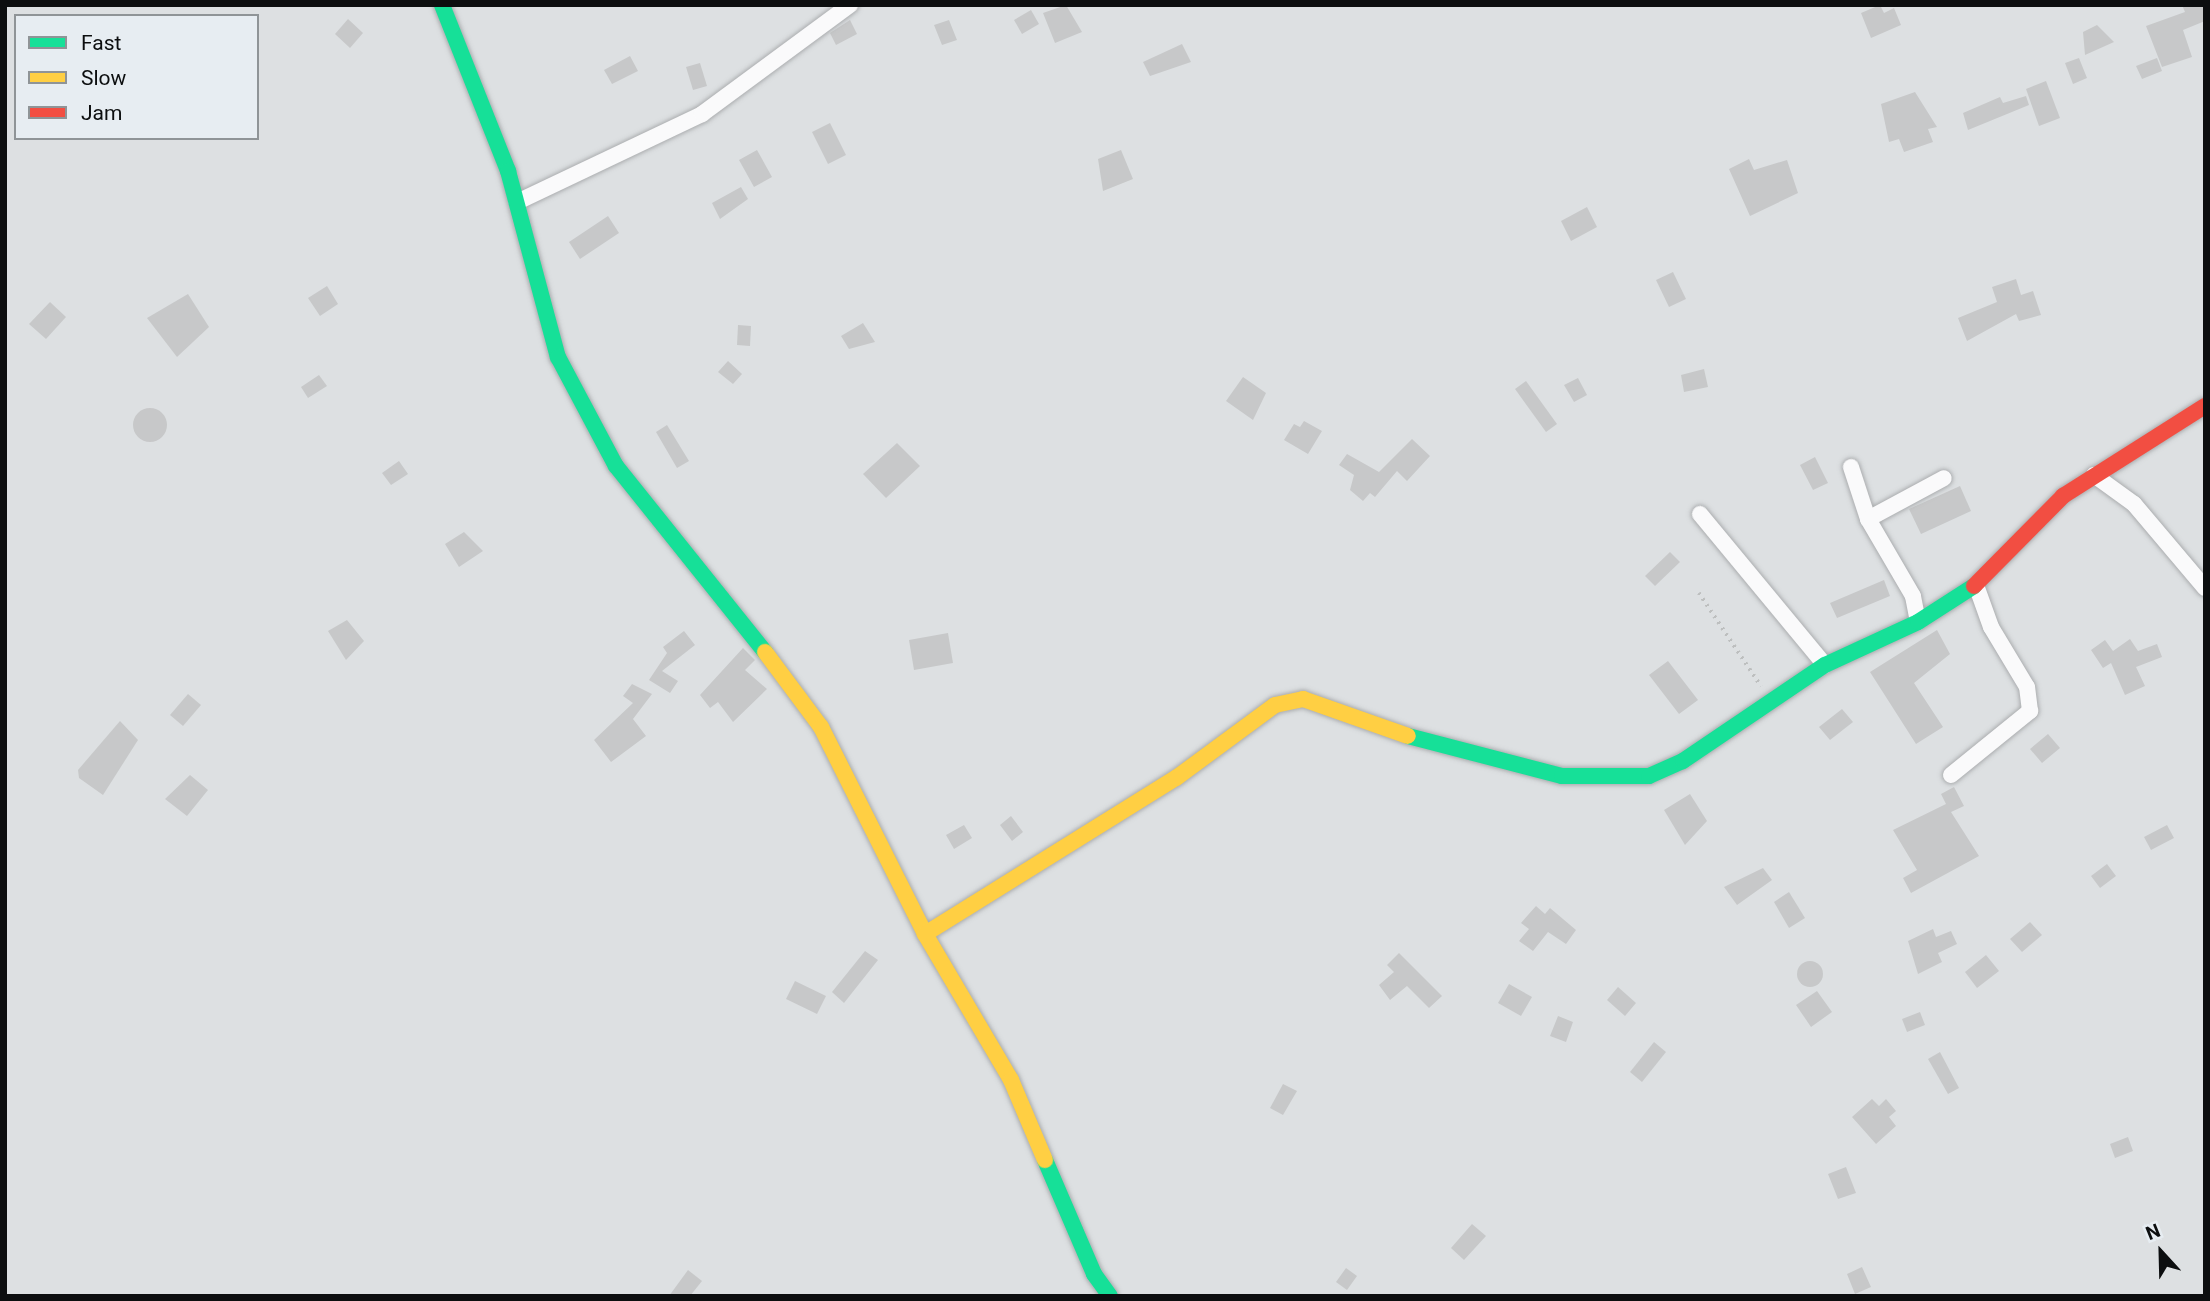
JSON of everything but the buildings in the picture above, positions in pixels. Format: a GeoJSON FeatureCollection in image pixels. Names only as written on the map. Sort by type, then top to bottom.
{"type":"FeatureCollection","features":[{"type":"Feature","properties":{"kind":"street"},"geometry":{"type":"LineString","coordinates":[[442,5],[517,202],[558,357],[616,466],[700,565],[821,727],[925,934],[1011,1080],[1079,1242],[1110,1296]]}},
{"type":"Feature","properties":{"kind":"street"},"geometry":{"type":"LineString","coordinates":[[517,202],[702,114],[850,5]]}},
{"type":"Feature","properties":{"kind":"street"},"geometry":{"type":"LineString","coordinates":[[925,934],[1176,778],[1275,705],[1303,699],[1450,750],[1562,776],[1649,776],[1683,761],[1825,665],[1918,622],[1976,585],[2063,496],[2205,406]]}},
{"type":"Feature","properties":{"kind":"street"},"geometry":{"type":"LineString","coordinates":[[1851,467],[1868,519],[1913,596],[1918,622]]}},
{"type":"Feature","properties":{"kind":"street"},"geometry":{"type":"LineString","coordinates":[[2094,475],[2134,503],[2205,588]]}},
{"type":"Feature","properties":{"kind":"street"},"geometry":{"type":"LineString","coordinates":[[1868,519],[1944,478]]}},
{"type":"Feature","properties":{"kind":"street"},"geometry":{"type":"LineString","coordinates":[[1700,514],[1825,665]]}},
{"type":"Feature","properties":{"kind":"street"},"geometry":{"type":"LineString","coordinates":[[1951,775],[2030,711],[2028,687],[1991,626],[1976,585]]}},
{"type":"Feature","properties":{"kind":"path"},"geometry":{"type":"LineString","coordinates":[[1699,593],[1770,700]]}},
{"type":"Feature","properties":{"kind":"traffic: fast"},"geometry":{"type":"LineString","coordinates":[[442,5],[508,171],[558,357],[616,466],[765,652]]}},
{"type":"Feature","properties":{"kind":"traffic: fast"},"geometry":{"type":"LineString","coordinates":[[1408,736],[1562,776],[1649,776],[1683,761],[1825,665],[1918,622],[1974,586]]}},
{"type":"Feature","properties":{"kind":"traffic: fast"},"geometry":{"type":"LineString","coordinates":[[1045,1160],[1094,1274],[1110,1296]]}},
{"type":"Feature","properties":{"kind":"traffic: slow"},"geometry":{"type":"LineString","coordinates":[[765,652],[821,727],[925,934],[1011,1080],[1045,1160]]}},
{"type":"Feature","properties":{"kind":"traffic: slow"},"geometry":{"type":"LineString","coordinates":[[925,934],[1176,778],[1275,705],[1303,699],[1408,736]]}},
{"type":"Feature","properties":{"kind":"traffic: jam"},"geometry":{"type":"LineString","coordinates":[[1974,586],[2063,496],[2205,406]]}}]}
